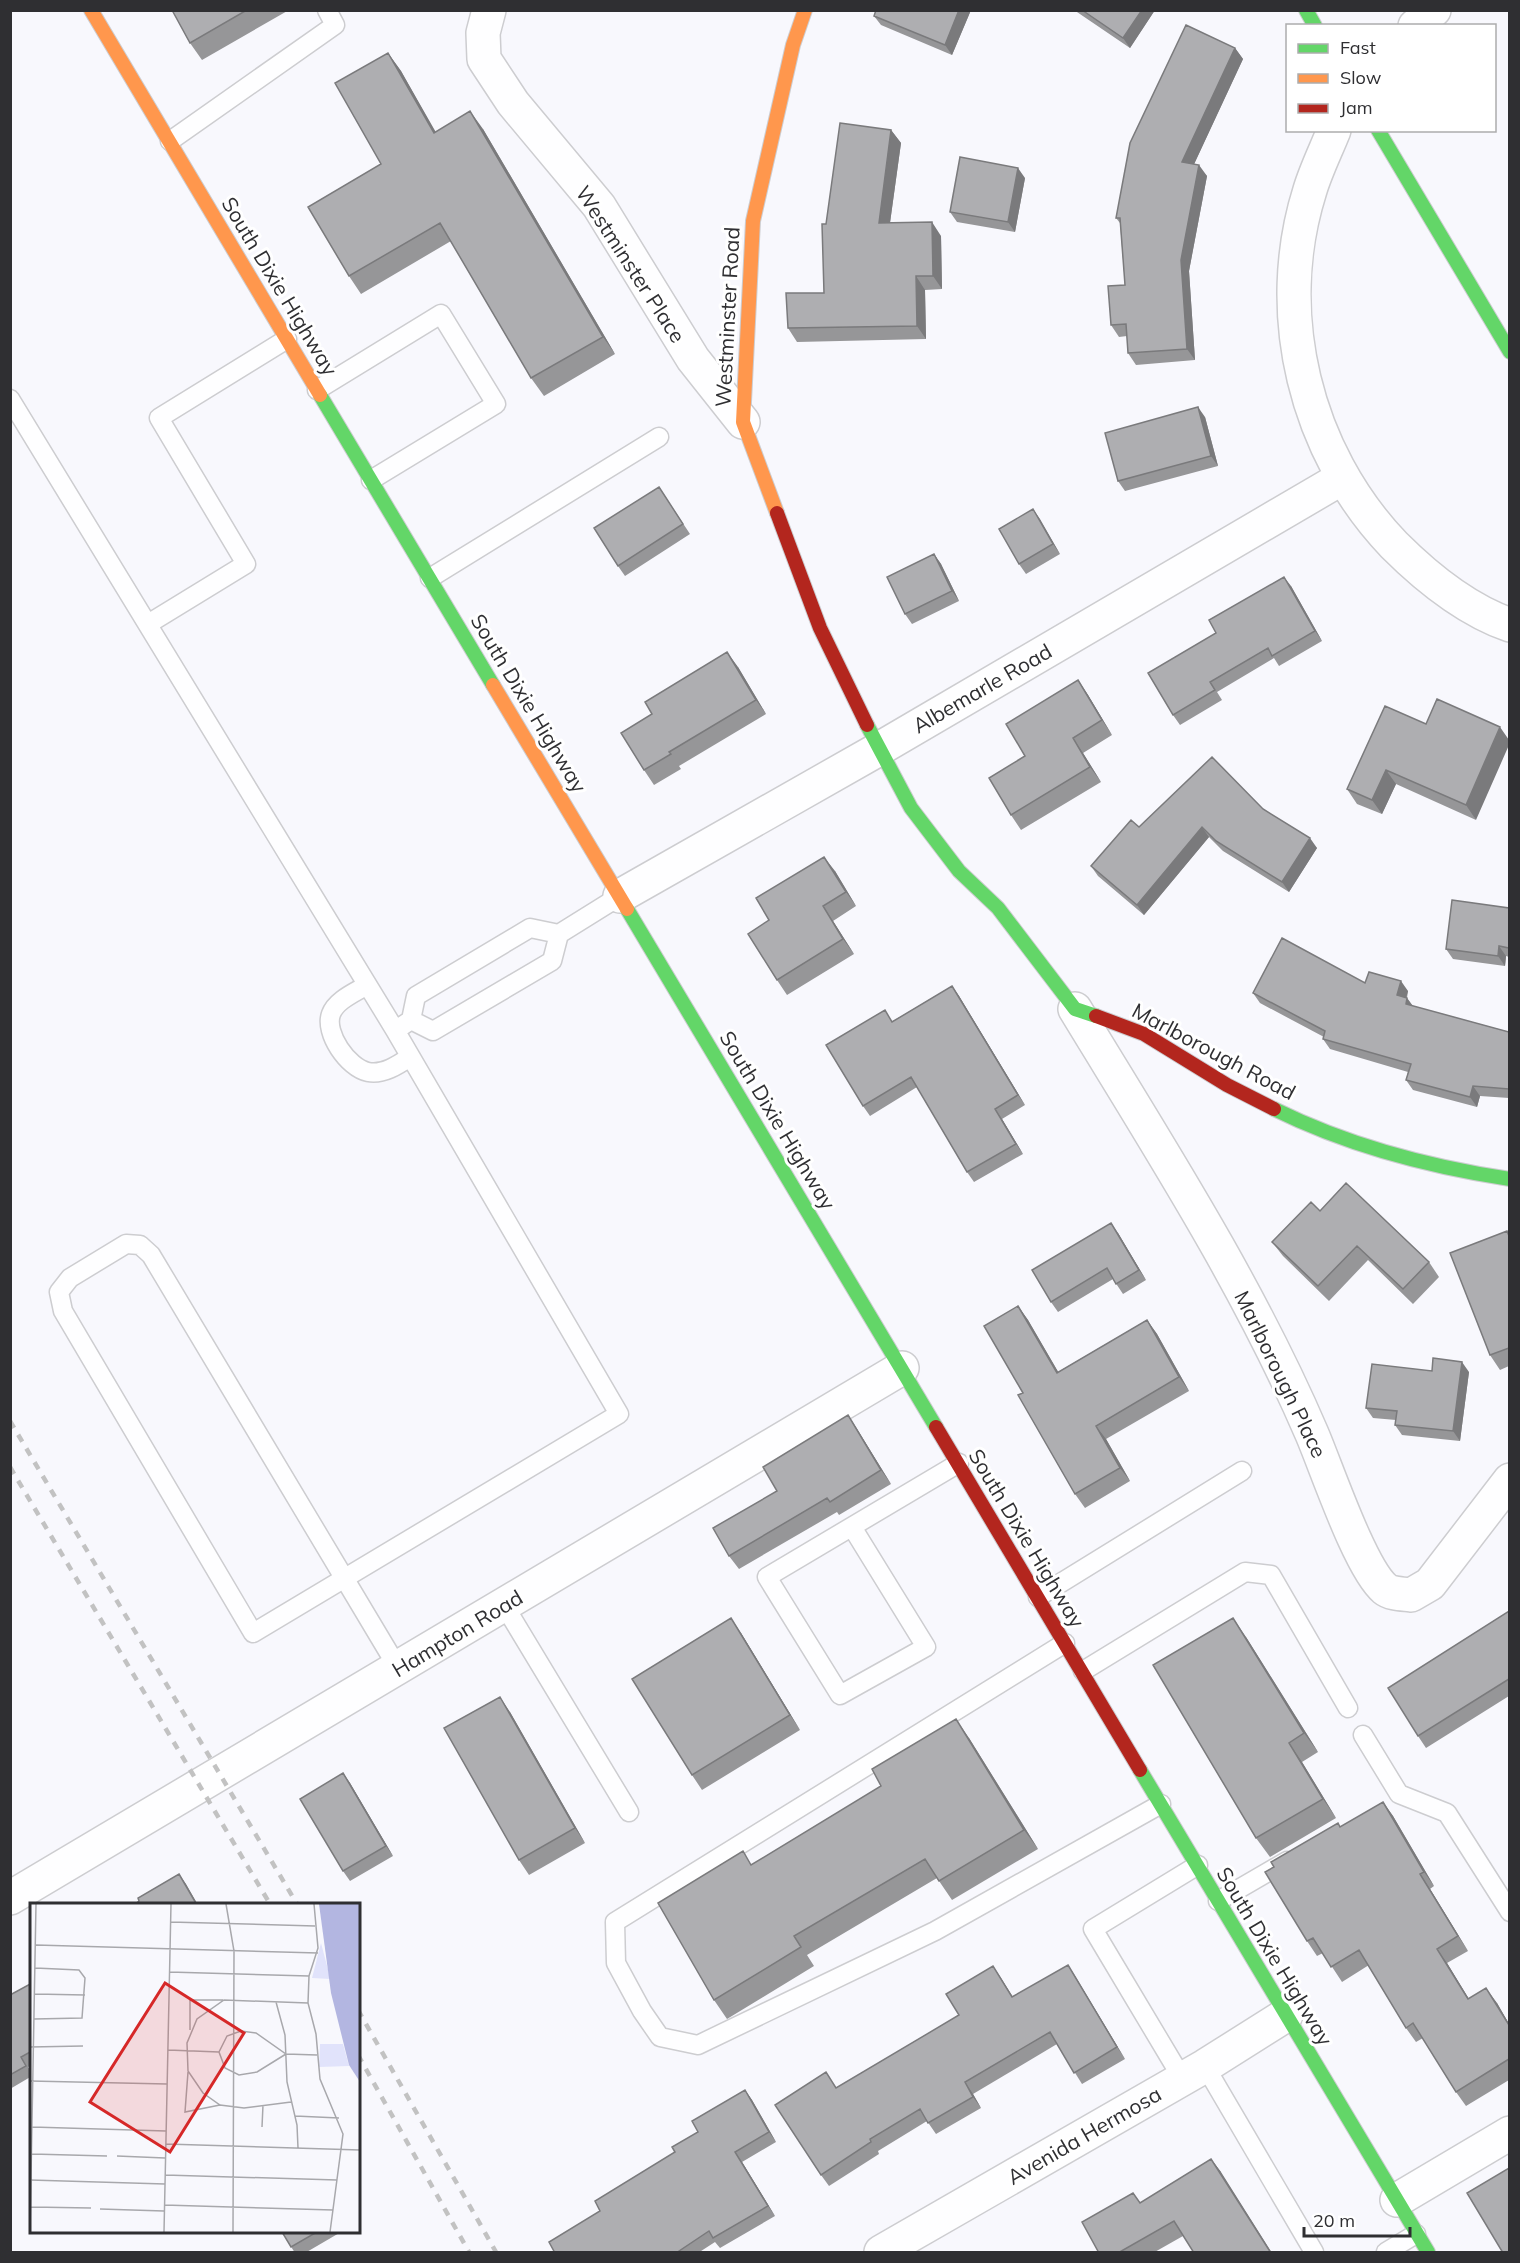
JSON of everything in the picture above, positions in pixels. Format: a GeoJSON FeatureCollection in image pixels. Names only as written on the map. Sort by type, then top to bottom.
{"type":"FeatureCollection","features":[{"type":"Feature","properties":{"kind":"main road","name":"South Dixie Highway"},"geometry":{"type":"LineString","coordinates":[[91,10],[1428,2253]]}},
{"type":"Feature","properties":{"kind":"main road","name":"Westminster Road"},"geometry":{"type":"LineString","coordinates":[[805,10],[790,56],[753,221],[743,422],[820,628],[846,687],[879,749]]}},
{"type":"Feature","properties":{"kind":"main road"},"geometry":{"type":"LineString","coordinates":[[1306,10],[1314,24]]}},
{"type":"Feature","properties":{"kind":"main road"},"geometry":{"type":"LineString","coordinates":[[1379,132],[1509,352]]}},
{"type":"Feature","properties":{"kind":"main road"},"geometry":{"type":"LineString","coordinates":[[879,749],[911,808],[959,871],[998,908],[1075,1009]]}},
{"type":"Feature","properties":{"kind":"main road","name":"Marlborough Road"},"geometry":{"type":"LineString","coordinates":[[1075,1009],[1144,1034],[1218,1080],[1286,1114],[1376,1149],[1470,1173],[1509,1179]]}},
{"type":"Feature","properties":{"kind":"street","name":"Westminster Place"},"geometry":{"type":"LineString","coordinates":[[489,10],[483,33],[484,59],[513,103],[599,206],[693,359],[743,422]]}},
{"type":"Feature","properties":{"kind":"street"},"geometry":{"type":"LineString","coordinates":[[1417,24],[1434,10]]}},
{"type":"Feature","properties":{"kind":"street"},"geometry":{"type":"LineString","coordinates":[[1333,132],[1310,190],[1298,242],[1294,297],[1297,351],[1310,405],[1342,477],[1375,524],[1412,564],[1455,597],[1509,625]]}},
{"type":"Feature","properties":{"kind":"street","name":"Albemarle Road"},"geometry":{"type":"LineString","coordinates":[[620,896],[879,749],[1342,477]]}},
{"type":"Feature","properties":{"kind":"street","name":"Marlborough Place"},"geometry":{"type":"LineString","coordinates":[[1075,1009],[1173,1170],[1257,1318],[1311,1432],[1368,1570],[1387,1591],[1412,1595],[1430,1584],[1509,1480]]}},
{"type":"Feature","properties":{"kind":"street","name":"Hampton Road"},"geometry":{"type":"LineString","coordinates":[[10,1898],[902,1368]]}},
{"type":"Feature","properties":{"kind":"street","name":"Avenida Hermosa"},"geometry":{"type":"LineString","coordinates":[[881,2253],[1193,2072],[1286,2015]]}},
{"type":"Feature","properties":{"kind":"street"},"geometry":{"type":"LineString","coordinates":[[1397,2200],[1509,2133]]}},
{"type":"Feature","properties":{"kind":"lane"},"geometry":{"type":"LineString","coordinates":[[170,141],[335,26],[327,10]]}},
{"type":"Feature","properties":{"kind":"lane"},"geometry":{"type":"LineString","coordinates":[[317,390],[441,314],[496,404],[371,480]]}},
{"type":"Feature","properties":{"kind":"lane"},"geometry":{"type":"LineString","coordinates":[[148,624],[246,564],[159,418],[287,339]]}},
{"type":"Feature","properties":{"kind":"lane"},"geometry":{"type":"LineString","coordinates":[[10,399],[395,1030],[619,1414],[345,1579],[253,1633],[63,1311],[59,1292],[70,1278],[126,1244],[140,1245],[151,1255],[345,1579],[398,1668]]}},
{"type":"Feature","properties":{"kind":"lane"},"geometry":{"type":"LineString","coordinates":[[430,578],[659,437]]}},
{"type":"Feature","properties":{"kind":"lane"},"geometry":{"type":"LineString","coordinates":[[411,1020],[433,1031],[552,961],[559,934],[620,896]]}},
{"type":"Feature","properties":{"kind":"lane"},"geometry":{"type":"LineString","coordinates":[[395,1030],[411,1020],[416,996],[530,928],[559,934]]}},
{"type":"Feature","properties":{"kind":"lane"},"geometry":{"type":"LineString","coordinates":[[367,985],[339,1003],[331,1014],[330,1029],[348,1060],[369,1073],[388,1070],[410,1057]]}},
{"type":"Feature","properties":{"kind":"lane"},"geometry":{"type":"LineString","coordinates":[[852,1527],[926,1647],[840,1695],[767,1577],[959,1463]]}},
{"type":"Feature","properties":{"kind":"lane"},"geometry":{"type":"LineString","coordinates":[[1038,1597],[1242,1471]]}},
{"type":"Feature","properties":{"kind":"lane"},"geometry":{"type":"LineString","coordinates":[[1083,1671],[1245,1572],[1271,1575],[1348,1708]]}},
{"type":"Feature","properties":{"kind":"lane"},"geometry":{"type":"LineString","coordinates":[[504,1605],[629,1812]]}},
{"type":"Feature","properties":{"kind":"lane"},"geometry":{"type":"LineString","coordinates":[[1065,1643],[615,1922],[616,1963],[642,2011],[660,2037],[698,2046],[935,1931],[1161,1804]]}},
{"type":"Feature","properties":{"kind":"lane"},"geometry":{"type":"LineString","coordinates":[[1363,1735],[1400,1794],[1447,1813],[1509,1912]]}},
{"type":"Feature","properties":{"kind":"lane"},"geometry":{"type":"LineString","coordinates":[[1379,1806],[1400,1794]]}},
{"type":"Feature","properties":{"kind":"lane"},"geometry":{"type":"LineString","coordinates":[[1218,1901],[1299,1853]]}},
{"type":"Feature","properties":{"kind":"lane"},"geometry":{"type":"LineString","coordinates":[[1198,1865],[1093,1929],[1193,2072],[1314,2253]]}},
{"type":"Feature","properties":{"kind":"lane"},"geometry":{"type":"LineString","coordinates":[[1386,2253],[1416,2234]]}},
{"type":"Feature","properties":{"kind":"building"},"geometry":{"type":"Polygon","coordinates":[[[172,10],[247,10],[190,43],[172,10]]]}},
{"type":"Feature","properties":{"kind":"building"},"geometry":{"type":"Polygon","coordinates":[[[876,10],[959,10],[945,45],[874,16],[876,10]]]}},
{"type":"Feature","properties":{"kind":"building"},"geometry":{"type":"Polygon","coordinates":[[[1082,10],[1142,10],[1123,38],[1082,10]]]}},
{"type":"Feature","properties":{"kind":"building"},"geometry":{"type":"Polygon","coordinates":[[[1186,25],[1235,48],[1182,162],[1199,165],[1181,260],[1187,349],[1128,353],[1126,324],[1111,325],[1108,286],[1125,285],[1120,218],[1116,218],[1130,143],[1186,25]]]}},
{"type":"Feature","properties":{"kind":"building"},"geometry":{"type":"Polygon","coordinates":[[[388,53],[434,133],[470,111],[603,337],[531,378],[440,223],[349,276],[308,207],[381,164],[335,83],[388,53]]]}},
{"type":"Feature","properties":{"kind":"building"},"geometry":{"type":"Polygon","coordinates":[[[840,123],[891,130],[879,223],[932,222],[933,276],[916,276],[917,326],[788,328],[786,293],[824,293],[822,224],[826,224],[840,123]]]}},
{"type":"Feature","properties":{"kind":"building"},"geometry":{"type":"Polygon","coordinates":[[[960,157],[1018,168],[1008,222],[950,212],[960,157]]]}},
{"type":"Feature","properties":{"kind":"building"},"geometry":{"type":"Polygon","coordinates":[[[1198,407],[1211,456],[1118,481],[1105,433],[1198,407]]]}},
{"type":"Feature","properties":{"kind":"building"},"geometry":{"type":"Polygon","coordinates":[[[659,487],[683,524],[618,566],[594,528],[659,487]]]}},
{"type":"Feature","properties":{"kind":"building"},"geometry":{"type":"Polygon","coordinates":[[[1033,509],[1053,544],[1019,564],[999,529],[1033,509]]]}},
{"type":"Feature","properties":{"kind":"building"},"geometry":{"type":"Polygon","coordinates":[[[934,554],[952,591],[905,614],[887,577],[934,554]]]}},
{"type":"Feature","properties":{"kind":"building"},"geometry":{"type":"Polygon","coordinates":[[[1284,577],[1315,631],[1272,656],[1268,648],[1210,682],[1215,690],[1173,715],[1148,673],[1216,633],[1209,620],[1284,577]]]}},
{"type":"Feature","properties":{"kind":"building"},"geometry":{"type":"Polygon","coordinates":[[[727,652],[756,700],[669,752],[671,754],[644,770],[621,733],[652,714],[645,702],[727,652]]]}},
{"type":"Feature","properties":{"kind":"building"},"geometry":{"type":"Polygon","coordinates":[[[1078,680],[1102,720],[1073,738],[1090,767],[1011,815],[989,778],[1025,756],[1006,724],[1078,680]]]}},
{"type":"Feature","properties":{"kind":"building"},"geometry":{"type":"Polygon","coordinates":[[[1437,699],[1500,727],[1466,805],[1386,770],[1372,800],[1347,789],[1385,706],[1426,724],[1437,699]]]}},
{"type":"Feature","properties":{"kind":"building"},"geometry":{"type":"Polygon","coordinates":[[[1212,757],[1263,809],[1310,838],[1282,882],[1216,841],[1202,827],[1137,905],[1091,866],[1131,820],[1139,827],[1212,757]]]}},
{"type":"Feature","properties":{"kind":"building"},"geometry":{"type":"Polygon","coordinates":[[[824,857],[846,892],[823,906],[843,939],[777,980],[748,934],[769,920],[756,898],[824,857]]]}},
{"type":"Feature","properties":{"kind":"building"},"geometry":{"type":"Polygon","coordinates":[[[1452,900],[1509,908],[1509,948],[1499,946],[1498,956],[1446,949],[1452,900]]]}},
{"type":"Feature","properties":{"kind":"building"},"geometry":{"type":"Polygon","coordinates":[[[1282,938],[1365,983],[1369,972],[1401,981],[1397,995],[1407,998],[1406,1004],[1509,1032],[1509,1089],[1473,1086],[1470,1097],[1406,1080],[1411,1064],[1323,1039],[1325,1031],[1253,993],[1282,938]]]}},
{"type":"Feature","properties":{"kind":"building"},"geometry":{"type":"Polygon","coordinates":[[[952,986],[1018,1095],[995,1109],[1016,1144],[967,1172],[911,1077],[863,1106],[826,1045],[885,1010],[892,1022],[952,986]]]}},
{"type":"Feature","properties":{"kind":"building"},"geometry":{"type":"Polygon","coordinates":[[[1346,1183],[1429,1262],[1403,1289],[1357,1246],[1318,1286],[1272,1242],[1311,1202],[1320,1211],[1346,1183]]]}},
{"type":"Feature","properties":{"kind":"building"},"geometry":{"type":"Polygon","coordinates":[[[1111,1223],[1139,1270],[1116,1284],[1107,1268],[1051,1302],[1032,1270],[1111,1223]]]}},
{"type":"Feature","properties":{"kind":"building"},"geometry":{"type":"Polygon","coordinates":[[[1507,1231],[1509,1236],[1509,1348],[1490,1355],[1450,1253],[1507,1231]]]}},
{"type":"Feature","properties":{"kind":"building"},"geometry":{"type":"Polygon","coordinates":[[[1018,1306],[1057,1373],[1147,1320],[1179,1377],[1096,1426],[1120,1468],[1075,1494],[1018,1395],[1023,1393],[984,1326],[1018,1306]]]}},
{"type":"Feature","properties":{"kind":"building"},"geometry":{"type":"Polygon","coordinates":[[[1433,1358],[1462,1362],[1453,1431],[1395,1425],[1397,1411],[1366,1408],[1372,1364],[1432,1371],[1433,1358]]]}},
{"type":"Feature","properties":{"kind":"building"},"geometry":{"type":"Polygon","coordinates":[[[848,1415],[881,1470],[830,1502],[827,1498],[729,1556],[713,1528],[777,1491],[763,1467],[848,1415]]]}},
{"type":"Feature","properties":{"kind":"building"},"geometry":{"type":"Polygon","coordinates":[[[1509,1611],[1509,1679],[1418,1736],[1388,1688],[1509,1611]]]}},
{"type":"Feature","properties":{"kind":"building"},"geometry":{"type":"Polygon","coordinates":[[[731,1618],[790,1715],[692,1775],[632,1679],[731,1618]]]}},
{"type":"Feature","properties":{"kind":"building"},"geometry":{"type":"Polygon","coordinates":[[[1233,1618],[1304,1733],[1289,1743],[1323,1799],[1256,1838],[1153,1665],[1233,1618]]]}},
{"type":"Feature","properties":{"kind":"building"},"geometry":{"type":"Polygon","coordinates":[[[500,1697],[575,1828],[519,1860],[444,1728],[500,1697]]]}},
{"type":"Feature","properties":{"kind":"building"},"geometry":{"type":"Polygon","coordinates":[[[956,1719],[1024,1830],[939,1881],[925,1859],[794,1936],[801,1947],[714,2000],[658,1903],[743,1851],[751,1865],[881,1786],[872,1769],[956,1719]]]}},
{"type":"Feature","properties":{"kind":"building"},"geometry":{"type":"Polygon","coordinates":[[[343,1773],[386,1846],[343,1871],[300,1799],[343,1773]]]}},
{"type":"Feature","properties":{"kind":"building"},"geometry":{"type":"Polygon","coordinates":[[[1383,1802],[1424,1872],[1420,1874],[1458,1936],[1437,1949],[1468,1999],[1486,1988],[1509,2025],[1509,2059],[1456,2092],[1413,2023],[1406,2028],[1359,1950],[1331,1967],[1313,1938],[1307,1941],[1265,1872],[1274,1867],[1271,1862],[1338,1823],[1340,1827],[1383,1802]]]}},
{"type":"Feature","properties":{"kind":"building"},"geometry":{"type":"Polygon","coordinates":[[[179,1874],[196,1903],[136,1903],[139,1901],[138,1898],[179,1874]]]}},
{"type":"Feature","properties":{"kind":"building"},"geometry":{"type":"Polygon","coordinates":[[[1068,1965],[1117,2047],[1074,2073],[1050,2032],[965,2082],[973,2097],[928,2123],[920,2109],[870,2139],[871,2142],[821,2175],[775,2105],[826,2072],[836,2088],[959,2015],[946,1994],[993,1966],[1012,1997],[1068,1965]]]}},
{"type":"Feature","properties":{"kind":"building"},"geometry":{"type":"Polygon","coordinates":[[[30,1984],[30,2052],[21,2057],[26,2066],[10,2075],[10,1995],[30,1984]]]}},
{"type":"Feature","properties":{"kind":"building"},"geometry":{"type":"Polygon","coordinates":[[[745,2090],[769,2132],[735,2152],[768,2206],[713,2238],[709,2231],[676,2253],[555,2253],[549,2242],[600,2211],[595,2201],[675,2152],[672,2147],[698,2132],[692,2121],[745,2090]]]}},
{"type":"Feature","properties":{"kind":"building"},"geometry":{"type":"Polygon","coordinates":[[[1211,2159],[1271,2253],[1194,2253],[1174,2221],[1118,2253],[1099,2253],[1082,2222],[1133,2193],[1140,2203],[1211,2159]]]}},
{"type":"Feature","properties":{"kind":"building"},"geometry":{"type":"Polygon","coordinates":[[[1509,2168],[1509,2253],[1503,2253],[1467,2193],[1509,2168]]]}},
{"type":"Feature","properties":{"kind":"building"},"geometry":{"type":"Polygon","coordinates":[[[283,2233],[315,2233],[291,2247],[283,2233]]]}},
{"type":"Feature","properties":{"kind":"railway"},"geometry":{"type":"LineString","coordinates":[[10,1421],[296,1903]]}},
{"type":"Feature","properties":{"kind":"railway"},"geometry":{"type":"LineString","coordinates":[[10,1467],[269,1903]]}},
{"type":"Feature","properties":{"kind":"railway"},"geometry":{"type":"LineString","coordinates":[[360,2014],[496,2252]]}},
{"type":"Feature","properties":{"kind":"railway"},"geometry":{"type":"LineString","coordinates":[[360,2059],[469,2252]]}},
{"type":"Feature","properties":{"kind":"traffic: fast"},"geometry":{"type":"LineString","coordinates":[[1306,10],[1314,24]]}},
{"type":"Feature","properties":{"kind":"traffic: fast"},"geometry":{"type":"LineString","coordinates":[[1379,132],[1510,352]]}},
{"type":"Feature","properties":{"kind":"traffic: fast"},"geometry":{"type":"LineString","coordinates":[[320,395],[493,685]]}},
{"type":"Feature","properties":{"kind":"traffic: fast"},"geometry":{"type":"LineString","coordinates":[[867,725],[911,808],[959,871],[998,908],[1075,1009],[1096,1016]]}},
{"type":"Feature","properties":{"kind":"traffic: fast"},"geometry":{"type":"LineString","coordinates":[[627,909],[936,1427]]}},
{"type":"Feature","properties":{"kind":"traffic: fast"},"geometry":{"type":"LineString","coordinates":[[1274,1109],[1330,1133],[1389,1153],[1450,1168],[1510,1179]]}},
{"type":"Feature","properties":{"kind":"traffic: fast"},"geometry":{"type":"LineString","coordinates":[[1140,1770],[1428,2252]]}},
{"type":"Feature","properties":{"kind":"traffic: slow"},"geometry":{"type":"LineString","coordinates":[[91,10],[320,395]]}},
{"type":"Feature","properties":{"kind":"traffic: slow"},"geometry":{"type":"LineString","coordinates":[[777,513],[743,422],[753,221],[793,45],[805,10]]}},
{"type":"Feature","properties":{"kind":"traffic: slow"},"geometry":{"type":"LineString","coordinates":[[493,685],[627,909]]}},
{"type":"Feature","properties":{"kind":"traffic: jam"},"geometry":{"type":"LineString","coordinates":[[777,513],[820,628],[867,725]]}},
{"type":"Feature","properties":{"kind":"traffic: jam"},"geometry":{"type":"LineString","coordinates":[[1096,1016],[1144,1034],[1227,1085],[1274,1109]]}},
{"type":"Feature","properties":{"kind":"traffic: jam"},"geometry":{"type":"LineString","coordinates":[[936,1427],[1140,1770]]}}]}
